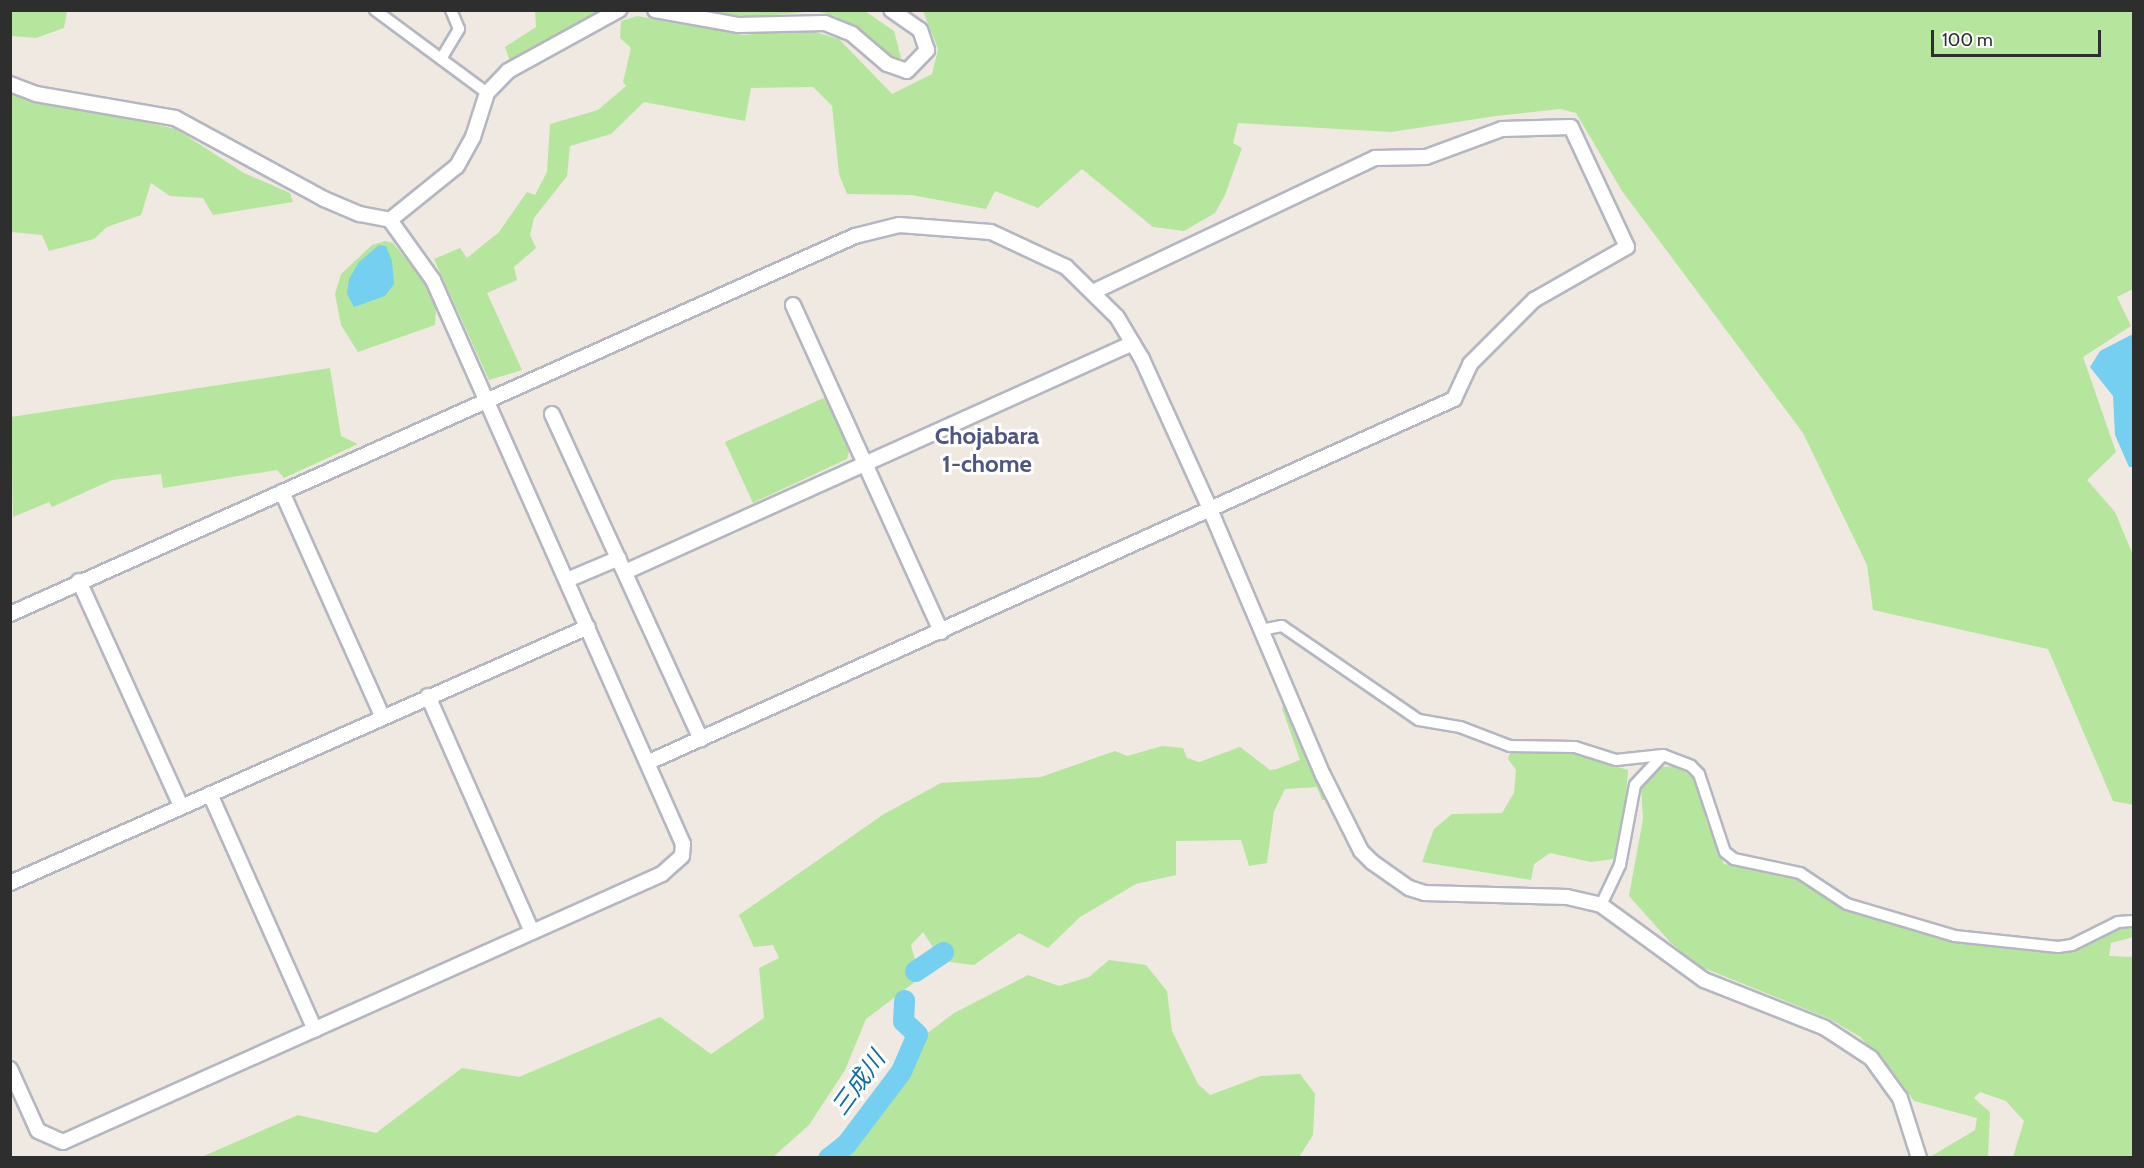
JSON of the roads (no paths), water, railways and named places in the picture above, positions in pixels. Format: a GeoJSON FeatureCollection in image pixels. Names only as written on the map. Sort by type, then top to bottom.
{"type":"FeatureCollection","features":[{"type":"Feature","properties":{"kind":"street"},"geometry":{"type":"LineString","coordinates":[[375,10],[487,93]]}},
{"type":"Feature","properties":{"kind":"street"},"geometry":{"type":"LineString","coordinates":[[441,59],[459,29],[451,10]]}},
{"type":"Feature","properties":{"kind":"street"},"geometry":{"type":"LineString","coordinates":[[390,219],[457,166],[473,137],[487,93],[527,59],[619,10]]}},
{"type":"Feature","properties":{"kind":"street"},"geometry":{"type":"LineString","coordinates":[[655,10],[738,25],[825,23],[852,34],[887,64],[907,71],[927,50],[920,30],[891,10]]}},
{"type":"Feature","properties":{"kind":"street"},"geometry":{"type":"LineString","coordinates":[[10,84],[36,94],[175,118],[324,199],[360,214],[390,219],[433,280],[649,762],[683,844],[682,856],[662,874],[531,930],[315,1030],[63,1142],[38,1131],[10,1069]]}},
{"type":"Feature","properties":{"kind":"street"},"geometry":{"type":"LineString","coordinates":[[649,762],[941,632],[1209,507],[1454,399],[1470,364],[1534,300],[1627,247],[1571,128],[1502,129],[1426,157],[1376,158],[1093,292]]}},
{"type":"Feature","properties":{"kind":"street"},"geometry":{"type":"LineString","coordinates":[[10,614],[79,581],[488,404],[855,236],[899,225],[991,232],[1066,267],[1117,317],[1132,343],[1209,507],[1323,775],[1361,851],[1372,862],[1424,893],[1567,897],[1601,905],[1704,980],[1825,1028],[1871,1058],[1900,1098],[1919,1158]]}},
{"type":"Feature","properties":{"kind":"street"},"geometry":{"type":"LineString","coordinates":[[793,305],[941,632]]}},
{"type":"Feature","properties":{"kind":"street"},"geometry":{"type":"LineString","coordinates":[[625,572],[863,462],[1132,343]]}},
{"type":"Feature","properties":{"kind":"street"},"geometry":{"type":"LineString","coordinates":[[552,414],[701,740]]}},
{"type":"Feature","properties":{"kind":"street"},"geometry":{"type":"LineString","coordinates":[[282,492],[382,716]]}},
{"type":"Feature","properties":{"kind":"street"},"geometry":{"type":"LineString","coordinates":[[567,580],[619,558]]}},
{"type":"Feature","properties":{"kind":"street"},"geometry":{"type":"LineString","coordinates":[[79,581],[181,806]]}},
{"type":"Feature","properties":{"kind":"street"},"geometry":{"type":"LineString","coordinates":[[1261,630],[1282,626],[1419,720],[1460,727],[1510,746],[1575,747],[1616,760],[1663,755],[1699,774],[1725,852],[1734,859],[1800,873],[1847,904],[1955,936],[2058,947],[2072,945],[2118,922],[2133,921]]}},
{"type":"Feature","properties":{"kind":"street"},"geometry":{"type":"LineString","coordinates":[[10,883],[382,716],[588,627]]}},
{"type":"Feature","properties":{"kind":"street"},"geometry":{"type":"LineString","coordinates":[[428,696],[531,930]]}},
{"type":"Feature","properties":{"kind":"street"},"geometry":{"type":"LineString","coordinates":[[1601,905],[1620,865],[1635,785],[1663,755]]}},
{"type":"Feature","properties":{"kind":"street"},"geometry":{"type":"LineString","coordinates":[[210,794],[315,1030]]}},
{"type":"Feature","properties":{"kind":"water"},"geometry":{"type":"Polygon","coordinates":[[[379,245],[386,246],[392,261],[394,284],[385,296],[354,307],[347,294],[349,279],[359,262],[379,245]]]}},
{"type":"Feature","properties":{"kind":"water"},"geometry":{"type":"Polygon","coordinates":[[[2133,334],[2134,467],[2129,467],[2115,435],[2113,396],[2090,367],[2100,351],[2133,334]]]}},
{"type":"Feature","properties":{"kind":"waterway","name":"三成川"},"geometry":{"type":"LineString","coordinates":[[915,971],[943,952]]}},
{"type":"Feature","properties":{"kind":"waterway","name":"三成川"},"geometry":{"type":"LineString","coordinates":[[828,1158],[846,1144],[901,1071],[917,1034],[903,1021],[904,1000]]}},
{"type":"Feature","properties":{"kind":"district","name":"Chojabara 1-chome"},"geometry":{"type":"Point","coordinates":[987,450]}}]}
